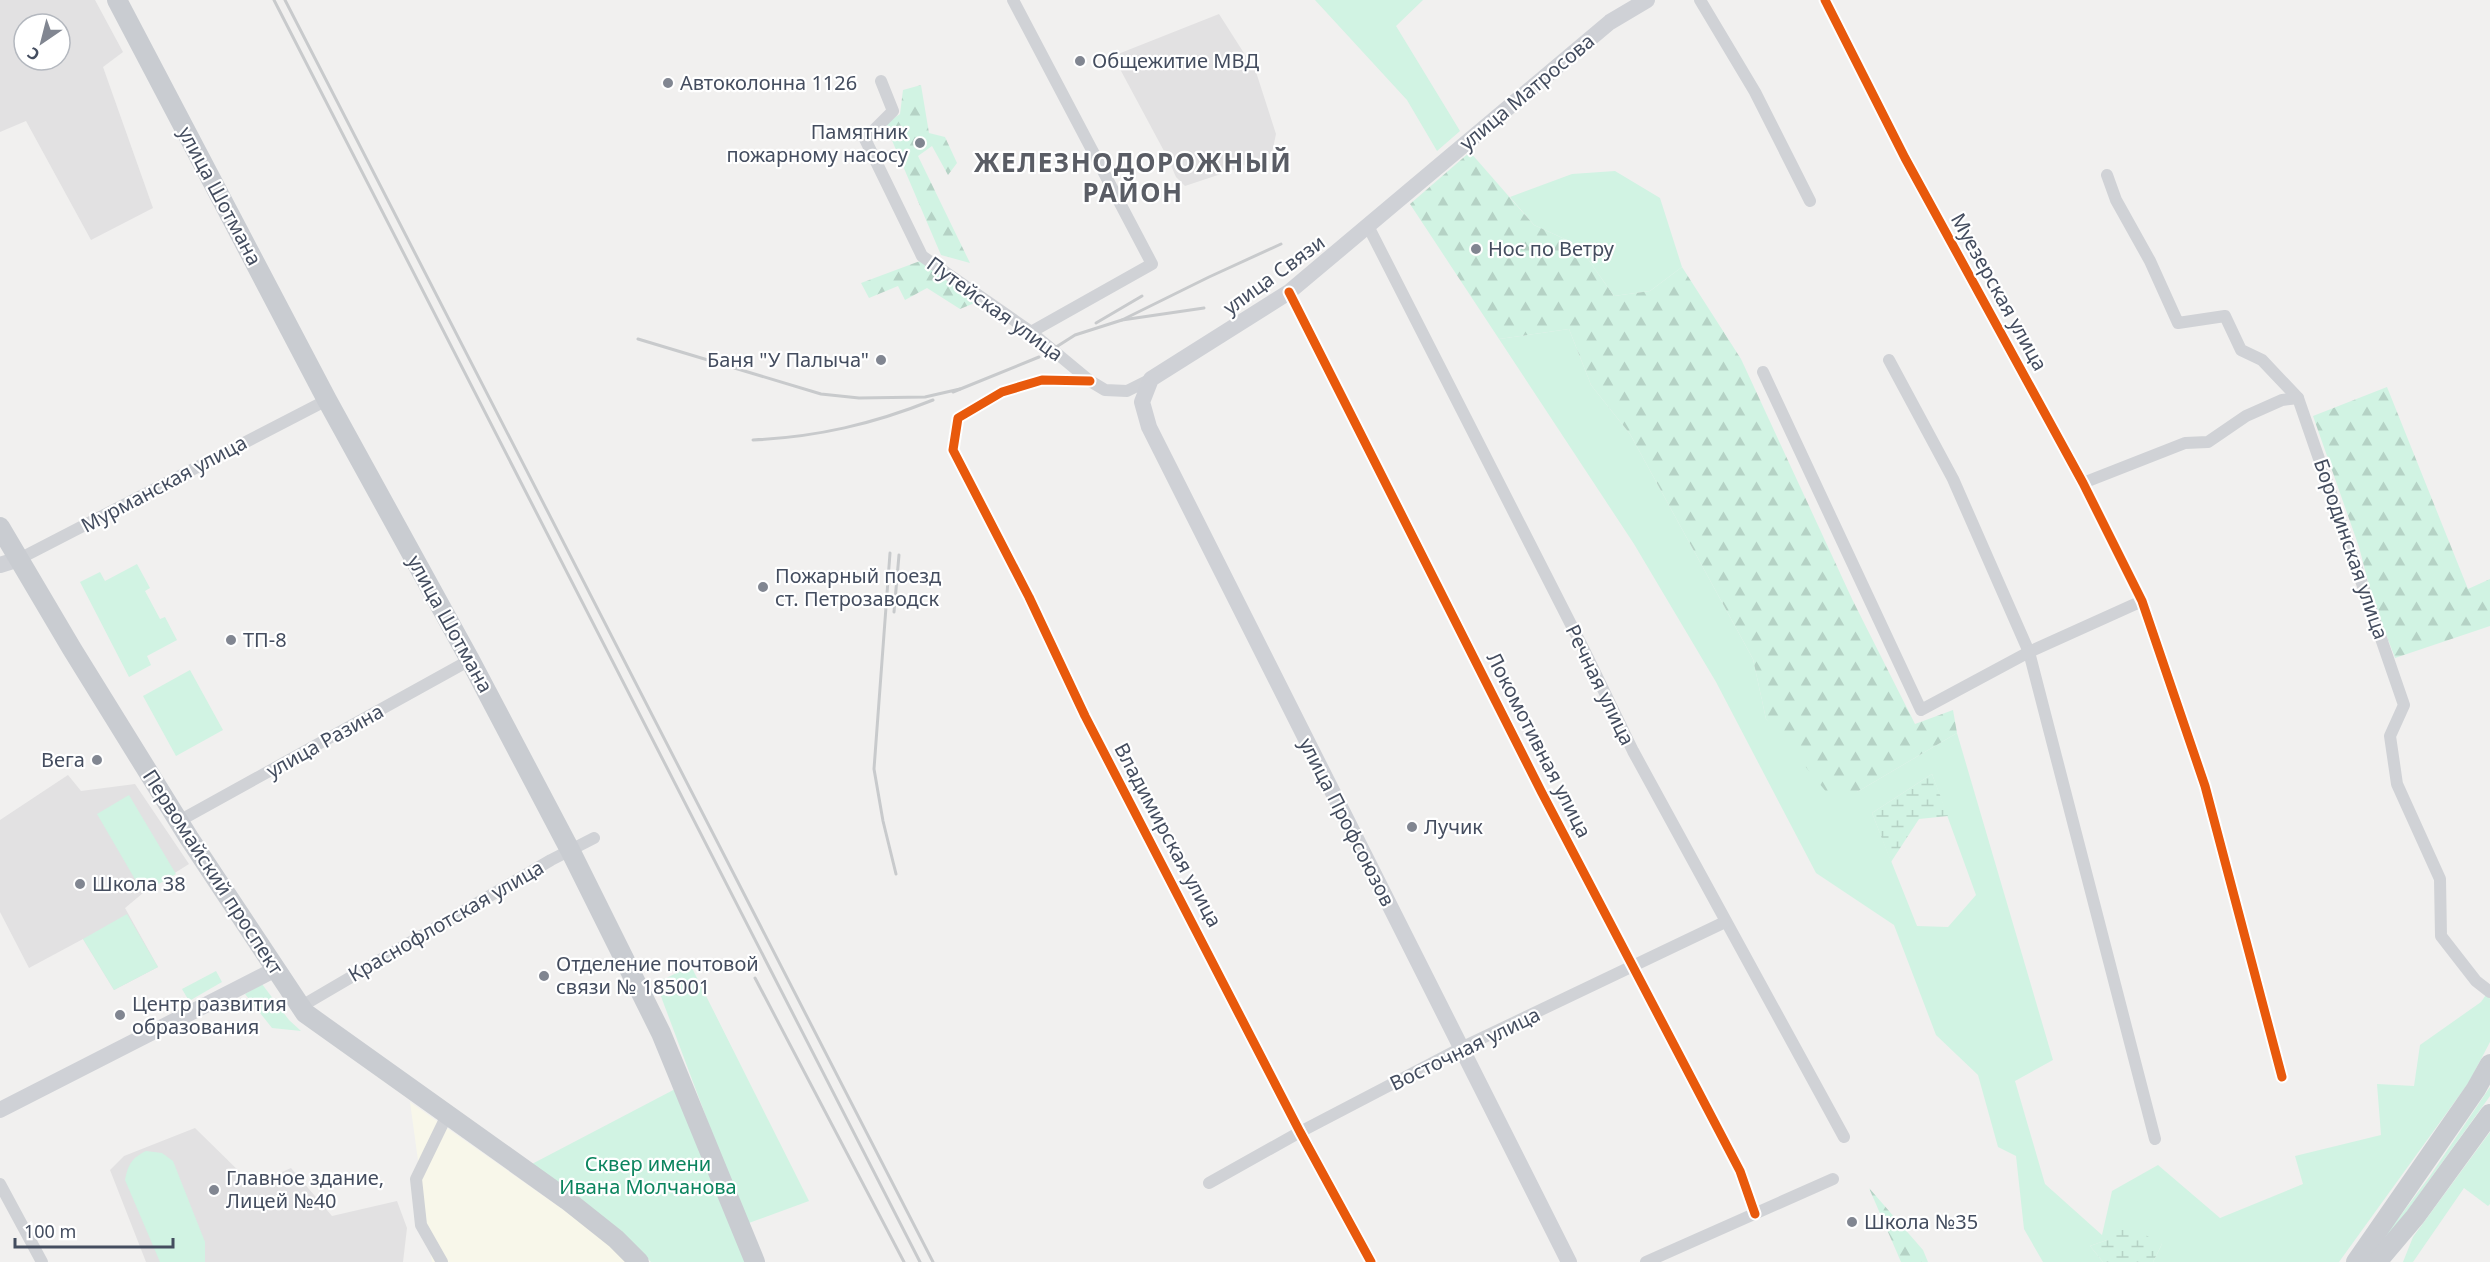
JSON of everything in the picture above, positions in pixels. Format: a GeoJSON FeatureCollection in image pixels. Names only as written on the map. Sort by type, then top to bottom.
{"type":"FeatureCollection","features":[{"type":"Feature","properties":{"kind":"main road","name":"улица Шотмана"},"geometry":{"type":"LineString","coordinates":[[117,0],[327,400],[470,660],[570,850],[661,1033],[755,1262]]}},
{"type":"Feature","properties":{"kind":"main road","name":"улица Матросова"},"geometry":{"type":"LineString","coordinates":[[1411,191],[1610,21],[1647,0]]}},
{"type":"Feature","properties":{"kind":"main road","name":"улица Связи"},"geometry":{"type":"LineString","coordinates":[[1151,379],[1289,292],[1411,191]]}},
{"type":"Feature","properties":{"kind":"main road","name":"улица Профсоюзов"},"geometry":{"type":"LineString","coordinates":[[1151,379],[1142,402],[1149,427],[1569,1262]]}},
{"type":"Feature","properties":{"kind":"main road","name":"Первомайский проспект"},"geometry":{"type":"LineString","coordinates":[[0,527],[9,562],[72,649],[179,821],[305,1013],[567,1200],[616,1239],[639,1262]]}},
{"type":"Feature","properties":{"kind":"main road"},"geometry":{"type":"LineString","coordinates":[[0,1110],[276,969]]}},
{"type":"Feature","properties":{"kind":"main road"},"geometry":{"type":"LineString","coordinates":[[2356,1262],[2476,1089],[2490,1064]]}},
{"type":"Feature","properties":{"kind":"main road"},"geometry":{"type":"LineString","coordinates":[[2377,1262],[2415,1217],[2490,1114]]}},
{"type":"Feature","properties":{"kind":"main road"},"geometry":{"type":"LineString","coordinates":[[2395,1262],[2415,1217]]}},
{"type":"Feature","properties":{"kind":"street"},"geometry":{"type":"LineString","coordinates":[[1013,0],[1152,264],[1031,332]]}},
{"type":"Feature","properties":{"kind":"street"},"geometry":{"type":"LineString","coordinates":[[1700,0],[1755,92],[1810,201]]}},
{"type":"Feature","properties":{"kind":"street","name":"Муезерская улица"},"geometry":{"type":"LineString","coordinates":[[1825,0],[1905,158],[2083,483],[2142,601],[2205,786],[2282,1077]]}},
{"type":"Feature","properties":{"kind":"street","name":"Путейская улица"},"geometry":{"type":"LineString","coordinates":[[880,81],[893,111],[864,139],[922,256],[1031,332],[1090,381],[1105,390],[1127,391],[1151,379]]}},
{"type":"Feature","properties":{"kind":"street","name":"Бородинская улица"},"geometry":{"type":"LineString","coordinates":[[2107,176],[2116,200],[2150,261],[2178,323],[2225,316],[2241,350],[2262,360],[2298,398],[2404,705],[2390,736],[2397,784],[2440,879],[2441,936],[2476,981],[2490,992]]}},
{"type":"Feature","properties":{"kind":"street","name":"Речная улица"},"geometry":{"type":"LineString","coordinates":[[1368,226],[1555,592],[1633,751],[1844,1137]]}},
{"type":"Feature","properties":{"kind":"street","name":"Локомотивная улица"},"geometry":{"type":"LineString","coordinates":[[1289,292],[1542,793],[1740,1171],[1755,1214]]}},
{"type":"Feature","properties":{"kind":"street"},"geometry":{"type":"LineString","coordinates":[[1889,360],[1953,479],[2029,652],[2155,1139]]}},
{"type":"Feature","properties":{"kind":"street"},"geometry":{"type":"LineString","coordinates":[[1763,372],[1921,710],[2029,652],[2142,601]]}},
{"type":"Feature","properties":{"kind":"street","name":"Владимирская улица"},"geometry":{"type":"LineString","coordinates":[[1090,381],[1042,380],[1002,392],[958,418],[953,450],[1029,597],[1085,716],[1300,1132],[1371,1262]]}},
{"type":"Feature","properties":{"kind":"street"},"geometry":{"type":"LineString","coordinates":[[2083,483],[2185,443],[2208,442],[2246,416],[2282,400],[2298,398]]}},
{"type":"Feature","properties":{"kind":"street","name":"Мурманская улица"},"geometry":{"type":"LineString","coordinates":[[9,562],[327,400]]}},
{"type":"Feature","properties":{"kind":"street","name":"улица Разина"},"geometry":{"type":"LineString","coordinates":[[179,821],[470,660]]}},
{"type":"Feature","properties":{"kind":"street","name":"Краснофлотская улица"},"geometry":{"type":"LineString","coordinates":[[300,1007],[594,838]]}},
{"type":"Feature","properties":{"kind":"street","name":"Восточная улица"},"geometry":{"type":"LineString","coordinates":[[1209,1183],[1300,1132],[1461,1048],[1634,968],[1725,922]]}},
{"type":"Feature","properties":{"kind":"street"},"geometry":{"type":"LineString","coordinates":[[442,1262],[421,1225],[416,1179],[447,1115]]}},
{"type":"Feature","properties":{"kind":"street"},"geometry":{"type":"LineString","coordinates":[[1646,1262],[1833,1179]]}},
{"type":"Feature","properties":{"kind":"street"},"geometry":{"type":"LineString","coordinates":[[0,1184],[42,1262]]}},
{"type":"Feature","properties":{"kind":"shaded area"},"geometry":{"type":"Polygon","coordinates":[[[0,0],[95,0],[123,52],[103,67],[153,208],[91,240],[26,121],[0,132],[0,0]]]}},
{"type":"Feature","properties":{"kind":"shaded area"},"geometry":{"type":"Polygon","coordinates":[[[1219,14],[1256,72],[1276,134],[1272,153],[1233,170],[1185,186],[1176,177],[1169,161],[1163,164],[1158,155],[1164,151],[1113,56],[1219,14]]]}},
{"type":"Feature","properties":{"kind":"shaded area","name":"Школа 38"},"geometry":{"type":"Polygon","coordinates":[[[68,775],[81,791],[135,784],[189,864],[143,893],[125,908],[158,967],[114,990],[83,939],[29,968],[0,912],[0,820],[68,775]]]}},
{"type":"Feature","properties":{"kind":"shaded area"},"geometry":{"type":"Polygon","coordinates":[[[410,1102],[609,1242],[628,1262],[432,1262],[410,1102]]]}},
{"type":"Feature","properties":{"kind":"shaded area","name":"Главное здание, Лицей №40"},"geometry":{"type":"Polygon","coordinates":[[[195,1128],[248,1180],[271,1177],[291,1168],[332,1216],[397,1201],[407,1228],[403,1262],[146,1262],[110,1170],[124,1156],[195,1128]]]}},
{"type":"Feature","properties":{"kind":"green space"},"geometry":{"type":"Polygon","coordinates":[[[1315,0],[1423,0],[1396,26],[1460,131],[1437,151],[1407,100],[1315,0]]]}},
{"type":"Feature","properties":{"kind":"green space"},"geometry":{"type":"Polygon","coordinates":[[[921,85],[929,133],[945,137],[957,163],[948,175],[932,146],[918,156],[970,263],[941,255],[885,124],[900,114],[903,90],[921,85]]]}},
{"type":"Feature","properties":{"kind":"green space"},"geometry":{"type":"Polygon","coordinates":[[[1470,152],[1534,225],[1578,245],[1614,296],[1650,291],[1682,267],[1741,359],[1853,601],[1915,724],[1953,710],[1957,733],[1857,792],[1828,794],[1766,719],[1753,659],[1630,434],[1591,385],[1569,329],[1499,339],[1410,204],[1470,152]]]}},
{"type":"Feature","properties":{"kind":"green space"},"geometry":{"type":"Polygon","coordinates":[[[1615,171],[1660,198],[1682,267],[1650,291],[1614,296],[1578,245],[1534,225],[1510,197],[1572,174],[1615,171]]]}},
{"type":"Feature","properties":{"kind":"green space"},"geometry":{"type":"Polygon","coordinates":[[[920,261],[977,302],[960,309],[927,288],[905,300],[898,286],[869,298],[861,283],[920,261]]]}},
{"type":"Feature","properties":{"kind":"green space"},"geometry":{"type":"Polygon","coordinates":[[[1569,329],[1591,385],[1630,434],[1753,659],[1766,719],[1857,792],[1957,733],[2053,1060],[2015,1081],[2045,1184],[2102,1235],[2112,1191],[2158,1165],[2220,1218],[2303,1184],[2295,1156],[2381,1135],[2377,1084],[2414,1086],[2420,1045],[2481,1002],[2490,989],[2490,1042],[2469,1082],[2339,1262],[2153,1262],[2162,1244],[2107,1240],[2090,1246],[2103,1262],[2043,1262],[2024,1229],[2016,1156],[1998,1147],[1978,1075],[1936,1035],[1894,925],[1816,873],[1716,682],[1634,544],[1499,339],[1569,329]],[[1932,774],[1872,813],[1917,926],[1948,927],[1976,895],[1932,774]]]}},
{"type":"Feature","properties":{"kind":"green space"},"geometry":{"type":"Polygon","coordinates":[[[2387,387],[2468,589],[2490,579],[2490,626],[2395,658],[2372,597],[2359,547],[2313,416],[2387,387]]]}},
{"type":"Feature","properties":{"kind":"green space"},"geometry":{"type":"Polygon","coordinates":[[[137,564],[150,588],[145,591],[160,619],[165,617],[177,640],[147,656],[151,665],[129,677],[80,582],[100,572],[105,581],[137,564]]]}},
{"type":"Feature","properties":{"kind":"green space"},"geometry":{"type":"Polygon","coordinates":[[[190,670],[223,730],[176,756],[143,696],[190,670]]]}},
{"type":"Feature","properties":{"kind":"green space"},"geometry":{"type":"Polygon","coordinates":[[[1932,774],[1948,816],[1919,819],[1891,862],[1872,813],[1932,774]]]}},
{"type":"Feature","properties":{"kind":"green space"},"geometry":{"type":"Polygon","coordinates":[[[129,795],[176,874],[143,893],[97,814],[129,795]]]}},
{"type":"Feature","properties":{"kind":"green space"},"geometry":{"type":"Polygon","coordinates":[[[127,914],[158,967],[114,990],[83,939],[127,914]]]}},
{"type":"Feature","properties":{"kind":"green space"},"geometry":{"type":"Polygon","coordinates":[[[691,966],[809,1201],[746,1224],[656,983],[691,966]]]}},
{"type":"Feature","properties":{"kind":"green space"},"geometry":{"type":"Polygon","coordinates":[[[216,971],[222,982],[189,1001],[182,989],[216,971]]]}},
{"type":"Feature","properties":{"kind":"green space"},"geometry":{"type":"Polygon","coordinates":[[[262,984],[289,1020],[301,1031],[272,1028],[245,994],[262,984]]]}},
{"type":"Feature","properties":{"kind":"green space","name":"Сквер имени Ивана Молчанова"},"geometry":{"type":"Polygon","coordinates":[[[679,1087],[751,1262],[651,1262],[620,1231],[530,1165],[679,1087]]]}},
{"type":"Feature","properties":{"kind":"green space"},"geometry":{"type":"Polygon","coordinates":[[[2490,1087],[2490,1096],[2374,1257],[2368,1259],[2430,1176],[2490,1087]]]}},
{"type":"Feature","properties":{"kind":"green space"},"geometry":{"type":"Polygon","coordinates":[[[2490,1132],[2490,1204],[2488,1206],[2464,1188],[2413,1262],[2403,1262],[2413,1237],[2490,1132]]]}},
{"type":"Feature","properties":{"kind":"green space"},"geometry":{"type":"Polygon","coordinates":[[[146,1151],[162,1153],[173,1161],[205,1242],[205,1262],[160,1262],[125,1180],[131,1162],[146,1151]]]}},
{"type":"Feature","properties":{"kind":"green space"},"geometry":{"type":"Polygon","coordinates":[[[1869,1188],[1923,1250],[1928,1262],[1901,1262],[1869,1188]]]}},
{"type":"Feature","properties":{"kind":"green space"},"geometry":{"type":"Polygon","coordinates":[[[2121,1222],[2162,1244],[2153,1262],[2103,1262],[2090,1246],[2107,1240],[2121,1222]]]}},
{"type":"Feature","properties":{"kind":"railway"},"geometry":{"type":"LineString","coordinates":[[274,0],[920,1262]]}},
{"type":"Feature","properties":{"kind":"railway"},"geometry":{"type":"LineString","coordinates":[[285,0],[933,1262]]}},
{"type":"Feature","properties":{"kind":"railway"},"geometry":{"type":"LineString","coordinates":[[1122,320],[1281,244]]}},
{"type":"Feature","properties":{"kind":"railway"},"geometry":{"type":"LineString","coordinates":[[1096,323],[1142,296]]}},
{"type":"Feature","properties":{"kind":"railway"},"geometry":{"type":"LineString","coordinates":[[1053,349],[1075,335],[1122,320],[1204,308]]}},
{"type":"Feature","properties":{"kind":"railway"},"geometry":{"type":"LineString","coordinates":[[638,339],[821,394],[859,398],[925,397],[960,389]]}},
{"type":"Feature","properties":{"kind":"railway"},"geometry":{"type":"LineString","coordinates":[[953,392],[1039,357]]}},
{"type":"Feature","properties":{"kind":"railway"},"geometry":{"type":"LineString","coordinates":[[753,440],[800,436],[844,428],[889,416],[933,400]]}},
{"type":"Feature","properties":{"kind":"railway"},"geometry":{"type":"LineString","coordinates":[[890,553],[874,769],[883,821],[896,874]]}},
{"type":"Feature","properties":{"kind":"railway"},"geometry":{"type":"LineString","coordinates":[[894,612],[899,555]]}},
{"type":"Feature","properties":{"kind":"railway"},"geometry":{"type":"LineString","coordinates":[[755,978],[904,1262]]}},
{"type":"Feature","properties":{"kind":"cycle path"},"geometry":{"type":"LineString","coordinates":[[1825,0],[1905,158],[2083,483],[2142,601],[2205,786],[2282,1077]]}},
{"type":"Feature","properties":{"kind":"cycle path"},"geometry":{"type":"LineString","coordinates":[[1289,292],[1542,793],[1740,1171],[1755,1214]]}},
{"type":"Feature","properties":{"kind":"cycle path"},"geometry":{"type":"LineString","coordinates":[[1090,381],[1042,380],[1002,392],[958,418],[953,450],[1029,597],[1085,716],[1300,1132],[1371,1262]]}},
{"type":"Feature","properties":{"kind":"place","name":"Общежитие МВД"},"geometry":{"type":"Point","coordinates":[1080,61]}},
{"type":"Feature","properties":{"kind":"place","name":"Автоколонна 1126"},"geometry":{"type":"Point","coordinates":[668,83]}},
{"type":"Feature","properties":{"kind":"place","name":"Памятник пожарному насосу"},"geometry":{"type":"Point","coordinates":[920,143]}},
{"type":"Feature","properties":{"kind":"place","name":"Нос по Ветру"},"geometry":{"type":"Point","coordinates":[1476,249]}},
{"type":"Feature","properties":{"kind":"place","name":"Баня \"У Палыча\""},"geometry":{"type":"Point","coordinates":[881,360]}},
{"type":"Feature","properties":{"kind":"place","name":"Пожарный поезд ст. Петрозаводск"},"geometry":{"type":"Point","coordinates":[763,587]}},
{"type":"Feature","properties":{"kind":"place","name":"ТП-8"},"geometry":{"type":"Point","coordinates":[231,640]}},
{"type":"Feature","properties":{"kind":"place","name":"Вега"},"geometry":{"type":"Point","coordinates":[97,760]}},
{"type":"Feature","properties":{"kind":"place","name":"Лучик"},"geometry":{"type":"Point","coordinates":[1412,827]}},
{"type":"Feature","properties":{"kind":"place","name":"Школа 38"},"geometry":{"type":"Point","coordinates":[80,884]}},
{"type":"Feature","properties":{"kind":"place","name":"Отделение почтовой связи № 185001"},"geometry":{"type":"Point","coordinates":[544,976]}},
{"type":"Feature","properties":{"kind":"place","name":"Центр развития образования"},"geometry":{"type":"Point","coordinates":[120,1015]}},
{"type":"Feature","properties":{"kind":"place","name":"Главное здание, Лицей №40"},"geometry":{"type":"Point","coordinates":[214,1190]}},
{"type":"Feature","properties":{"kind":"place","name":"Школа №35"},"geometry":{"type":"Point","coordinates":[1852,1222]}},
{"type":"Feature","properties":{"kind":"district","name":"ЖЕЛЕЗНОДОРОЖНЫЙ РАЙОН"},"geometry":{"type":"Point","coordinates":[1133,178]}}]}
